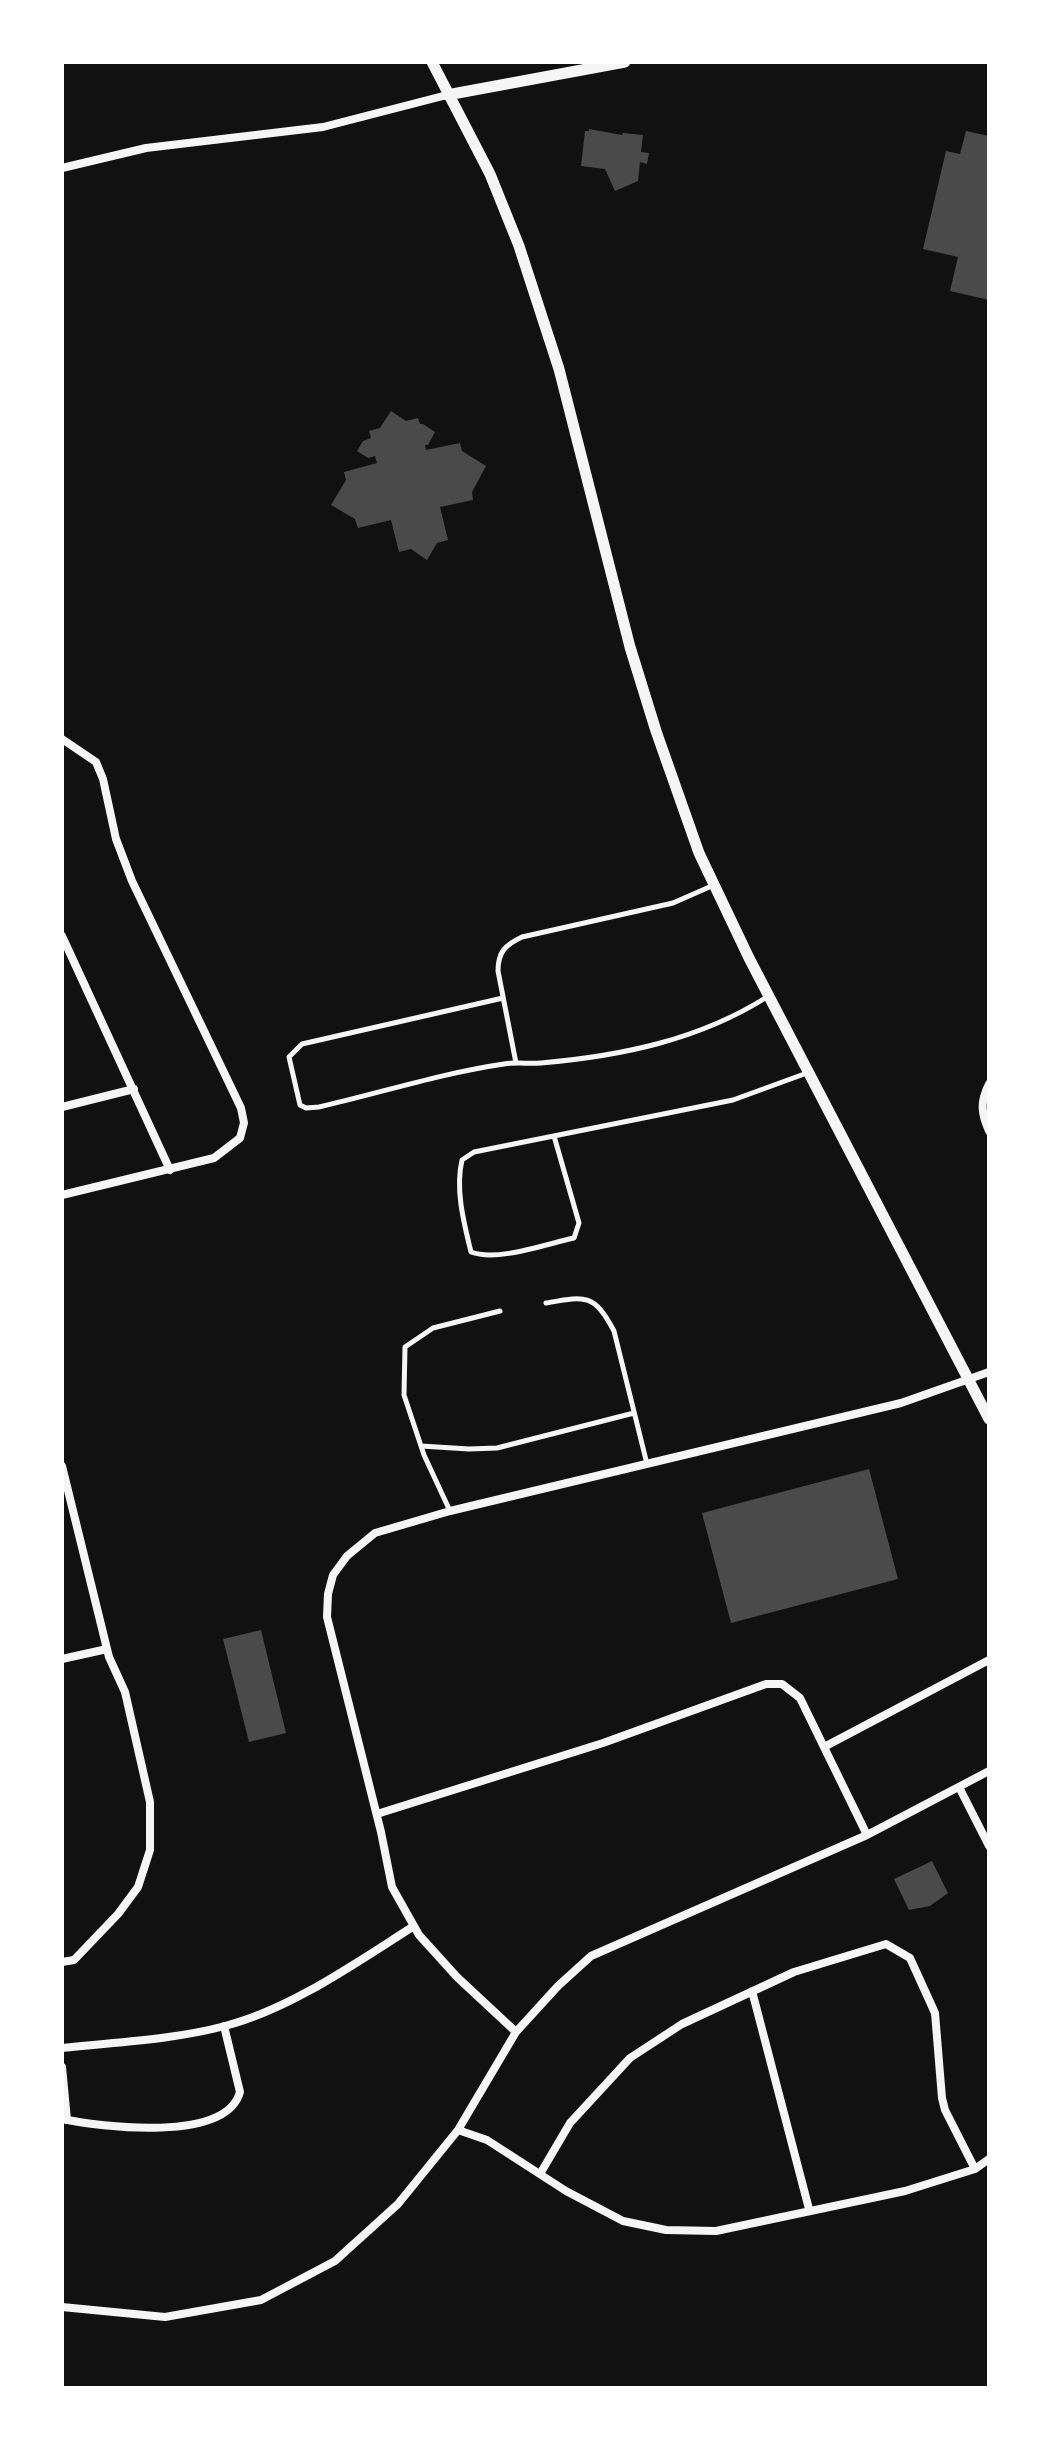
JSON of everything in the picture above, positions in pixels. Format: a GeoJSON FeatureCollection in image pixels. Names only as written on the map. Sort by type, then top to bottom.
{"type":"FeatureCollection","features":[{"type":"Feature","properties":{"kind":"street"},"geometry":{"type":"LineString","coordinates":[[432,62],[490,174],[519,246],[559,369],[630,647],[699,853],[768,996],[989,1419]]}},
{"type":"Feature","properties":{"kind":"street"},"geometry":{"type":"LineString","coordinates":[[62,168],[146,148],[323,127],[447,95],[625,62]]}},
{"type":"Feature","properties":{"kind":"street"},"geometry":{"type":"LineString","coordinates":[[62,754],[65,741],[96,762],[103,779],[116,839],[132,881],[241,1108],[244,1123],[240,1138],[214,1158],[62,1195]]}},
{"type":"Feature","properties":{"kind":"street"},"geometry":{"type":"LineString","coordinates":[[62,936],[170,1170]]}},
{"type":"Feature","properties":{"kind":"street"},"geometry":{"type":"LineString","coordinates":[[989,1084],[982,1101],[982,1115],[989,1131]]}},
{"type":"Feature","properties":{"kind":"street"},"geometry":{"type":"LineString","coordinates":[[62,1107],[134,1089]]}},
{"type":"Feature","properties":{"kind":"street"},"geometry":{"type":"LineString","coordinates":[[516,2032],[457,1977],[414,1926],[392,1887],[377,1814],[327,1617],[333,1575],[361,1542],[375,1533],[450,1511],[901,1403],[989,1372]]}},
{"type":"Feature","properties":{"kind":"street"},"geometry":{"type":"LineString","coordinates":[[62,1466],[107,1649],[125,1692],[150,1802],[150,1850],[138,1887],[118,1914],[74,1960],[62,1962]]}},
{"type":"Feature","properties":{"kind":"street"},"geometry":{"type":"LineString","coordinates":[[62,1659],[107,1649]]}},
{"type":"Feature","properties":{"kind":"street"},"geometry":{"type":"LineString","coordinates":[[824,1747],[989,1660]]}},
{"type":"Feature","properties":{"kind":"street"},"geometry":{"type":"LineString","coordinates":[[377,1814],[603,1743],[766,1684],[782,1684],[800,1698],[867,1835]]}},
{"type":"Feature","properties":{"kind":"street"},"geometry":{"type":"LineString","coordinates":[[62,2307],[165,2317],[261,2300],[335,2261],[398,2204],[458,2130],[516,2032],[558,1986],[591,1956],[867,1835],[989,1771]]}},
{"type":"Feature","properties":{"kind":"street"},"geometry":{"type":"LineString","coordinates":[[959,1787],[989,1846]]}},
{"type":"Feature","properties":{"kind":"street"},"geometry":{"type":"LineString","coordinates":[[62,2048],[183,2036],[224,2026],[284,2003],[414,1926]]}},
{"type":"Feature","properties":{"kind":"street"},"geometry":{"type":"LineString","coordinates":[[540,2174],[570,2123],[630,2058],[682,2024],[794,1972],[886,1944],[910,1958],[935,2013],[945,2110],[975,2169]]}},
{"type":"Feature","properties":{"kind":"street"},"geometry":{"type":"LineString","coordinates":[[752,1991],[809,2209]]}},
{"type":"Feature","properties":{"kind":"street"},"geometry":{"type":"LineString","coordinates":[[62,2067],[65,2120],[127,2129],[187,2124],[223,2115],[237,2102],[240,2092],[224,2026]]}},
{"type":"Feature","properties":{"kind":"street"},"geometry":{"type":"LineString","coordinates":[[458,2130],[487,2140],[623,2221],[666,2230],[716,2231],[905,2191],[975,2169],[989,2159]]}},
{"type":"Feature","properties":{"kind":"lane"},"geometry":{"type":"LineString","coordinates":[[516,1063],[498,971],[498,958],[503,948],[522,937],[673,903],[714,885]]}},
{"type":"Feature","properties":{"kind":"lane"},"geometry":{"type":"LineString","coordinates":[[503,998],[302,1044],[289,1057],[300,1105],[319,1107],[486,1067],[643,1049],[703,1031],[735,1017],[768,996]]}},
{"type":"Feature","properties":{"kind":"lane"},"geometry":{"type":"LineString","coordinates":[[554,1136],[579,1223],[574,1238],[496,1255],[481,1256],[471,1252],[462,1217],[460,1171],[462,1160],[474,1152],[733,1100],[808,1073]]}},
{"type":"Feature","properties":{"kind":"lane"},"geometry":{"type":"LineString","coordinates":[[546,1303],[579,1297],[595,1301],[605,1313],[614,1331],[647,1464]]}},
{"type":"Feature","properties":{"kind":"lane"},"geometry":{"type":"LineString","coordinates":[[450,1511],[421,1446],[404,1395],[405,1347],[433,1328],[500,1311]]}},
{"type":"Feature","properties":{"kind":"lane"},"geometry":{"type":"LineString","coordinates":[[421,1446],[497,1448],[634,1413]]}},
{"type":"Feature","properties":{"kind":"building"},"geometry":{"type":"Polygon","coordinates":[[[585,131],[643,135],[641,152],[649,153],[647,164],[640,162],[638,181],[615,191],[605,169],[581,166],[585,131]]]}},
{"type":"Feature","properties":{"kind":"building"},"geometry":{"type":"Polygon","coordinates":[[[966,131],[989,136],[989,300],[950,291],[958,257],[923,249],[946,151],[960,154],[966,131]]]}},
{"type":"Feature","properties":{"kind":"building"},"geometry":{"type":"Polygon","coordinates":[[[391,411],[406,421],[418,418],[420,424],[435,432],[425,445],[426,450],[460,443],[462,451],[486,466],[472,492],[473,500],[440,507],[448,540],[437,543],[427,560],[411,549],[399,552],[391,520],[358,528],[355,519],[331,505],[346,480],[344,472],[377,463],[375,456],[368,458],[357,451],[363,441],[371,438],[369,431],[380,428],[391,411]]]}},
{"type":"Feature","properties":{"kind":"building"},"geometry":{"type":"Polygon","coordinates":[[[869,1469],[898,1579],[731,1623],[702,1513],[869,1469]]]}},
{"type":"Feature","properties":{"kind":"building"},"geometry":{"type":"Polygon","coordinates":[[[261,1630],[286,1733],[249,1742],[223,1639],[261,1630]]]}},
{"type":"Feature","properties":{"kind":"building"},"geometry":{"type":"Polygon","coordinates":[[[932,1861],[948,1893],[930,1906],[909,1910],[894,1879],[932,1861]]]}}]}
